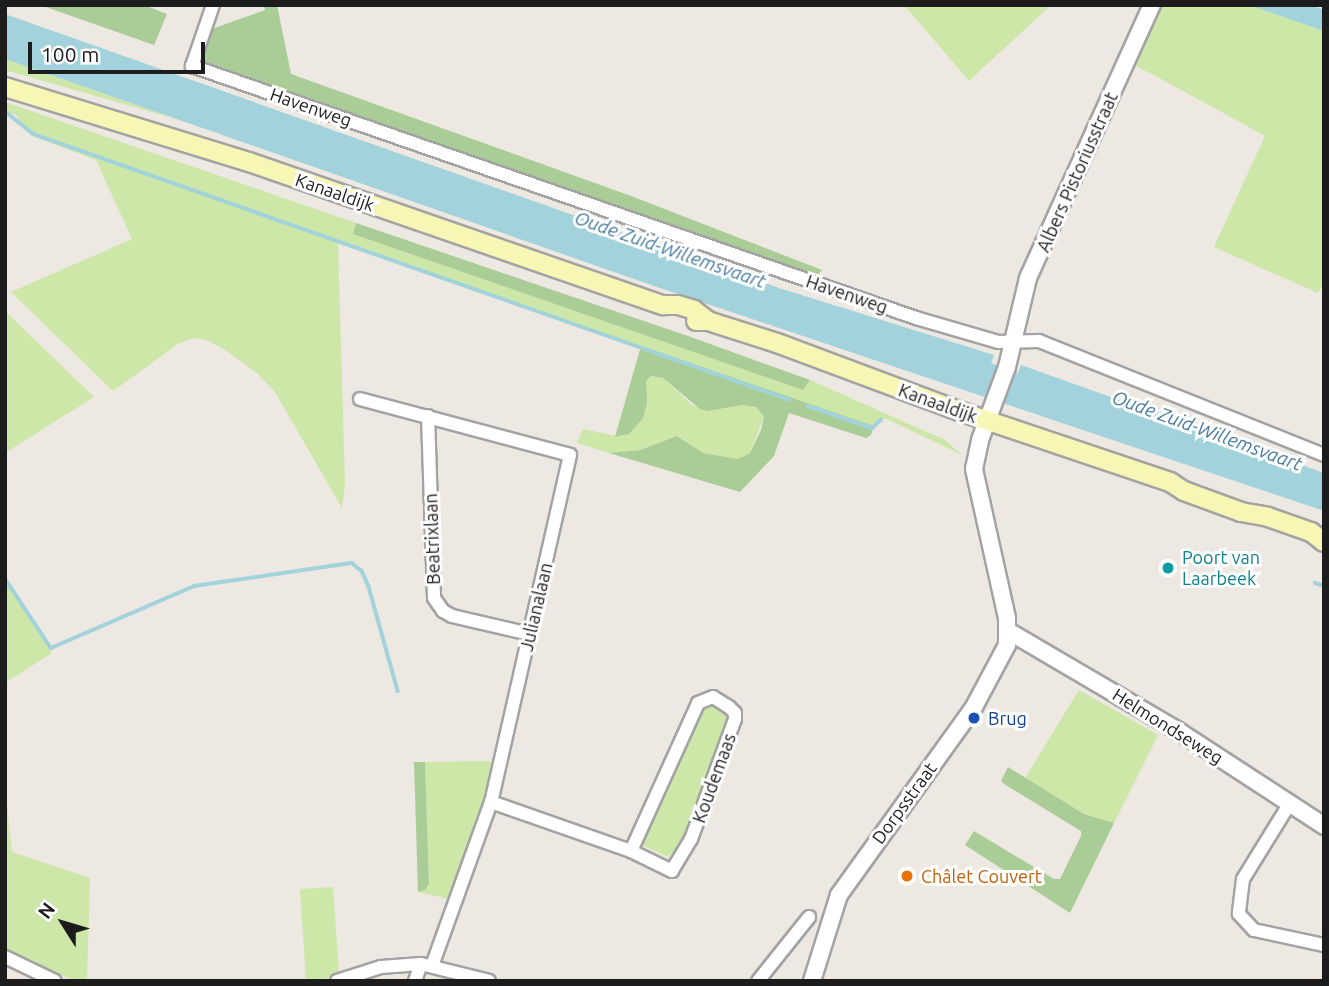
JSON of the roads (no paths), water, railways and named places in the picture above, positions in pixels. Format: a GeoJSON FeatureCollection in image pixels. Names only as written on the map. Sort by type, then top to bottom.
{"type":"FeatureCollection","features":[{"type":"Feature","properties":{"kind":"main road","name":"Kanaaldijk"},"geometry":{"type":"LineString","coordinates":[[5,87],[249,162],[663,305],[678,305],[694,310],[708,321],[990,413],[1241,512],[1268,517],[1319,534]]}},
{"type":"Feature","properties":{"kind":"street","name":"Havenweg"},"geometry":{"type":"LineString","coordinates":[[214,5],[192,66],[916,318],[998,342],[1040,341],[1324,455]]}},
{"type":"Feature","properties":{"kind":"street","name":"Albers Pistoriusstraat"},"geometry":{"type":"LineString","coordinates":[[1008,631],[974,469],[1007,367],[1028,278],[1152,5]]}},
{"type":"Feature","properties":{"kind":"street","name":"Julianalaan"},"geometry":{"type":"LineString","coordinates":[[360,399],[570,455],[491,802],[426,965],[415,981]]}},
{"type":"Feature","properties":{"kind":"street","name":"Beatrixlaan"},"geometry":{"type":"LineString","coordinates":[[428,416],[434,598],[443,611],[452,616],[530,634]]}},
{"type":"Feature","properties":{"kind":"street","name":"Helmondseweg"},"geometry":{"type":"LineString","coordinates":[[1008,631],[1180,732],[1324,826]]}},
{"type":"Feature","properties":{"kind":"street","name":"Dorpsstraat"},"geometry":{"type":"LineString","coordinates":[[812,981],[839,895],[974,706],[1001,659],[1008,631]]}},
{"type":"Feature","properties":{"kind":"street","name":"Koudemaas"},"geometry":{"type":"LineString","coordinates":[[491,802],[631,851],[672,871],[691,839],[735,719],[735,713],[713,697],[698,703],[631,851]]}},
{"type":"Feature","properties":{"kind":"street"},"geometry":{"type":"LineString","coordinates":[[1290,803],[1243,879],[1239,914],[1254,930],[1324,945]]}},
{"type":"Feature","properties":{"kind":"street"},"geometry":{"type":"LineString","coordinates":[[758,981],[809,917]]}},
{"type":"Feature","properties":{"kind":"street"},"geometry":{"type":"LineString","coordinates":[[5,957],[55,981]]}},
{"type":"Feature","properties":{"kind":"street"},"geometry":{"type":"LineString","coordinates":[[337,981],[381,967],[426,965],[489,981]]}},
{"type":"Feature","properties":{"kind":"water"},"geometry":{"type":"Polygon","coordinates":[[[1249,5],[1311,5],[1324,10],[1324,31],[1249,5]]]}},
{"type":"Feature","properties":{"kind":"water","name":"Oude Zuid-Willemsvaart"},"geometry":{"type":"Polygon","coordinates":[[[5,14],[779,288],[994,355],[991,363],[1018,373],[1021,365],[1324,473],[1324,511],[657,287],[5,59],[5,14]]]}},
{"type":"Feature","properties":{"kind":"waterway"},"geometry":{"type":"LineString","coordinates":[[5,111],[33,134],[790,400]]}},
{"type":"Feature","properties":{"kind":"waterway"},"geometry":{"type":"LineString","coordinates":[[808,406],[872,428],[881,420]]}},
{"type":"Feature","properties":{"kind":"waterway"},"geometry":{"type":"LineString","coordinates":[[5,578],[51,648],[194,586],[352,563],[362,571],[369,587],[398,691]]}},
{"type":"Feature","properties":{"kind":"waterway"},"geometry":{"type":"LineString","coordinates":[[1315,583],[1324,586]]}},
{"type":"Feature","properties":{"kind":"place","name":"Poort van Laarbeek"},"geometry":{"type":"Point","coordinates":[1168,568]}},
{"type":"Feature","properties":{"kind":"place","name":"Brug"},"geometry":{"type":"Point","coordinates":[974,718]}},
{"type":"Feature","properties":{"kind":"place","name":"Châlet Couvert"},"geometry":{"type":"Point","coordinates":[907,876]}}]}
